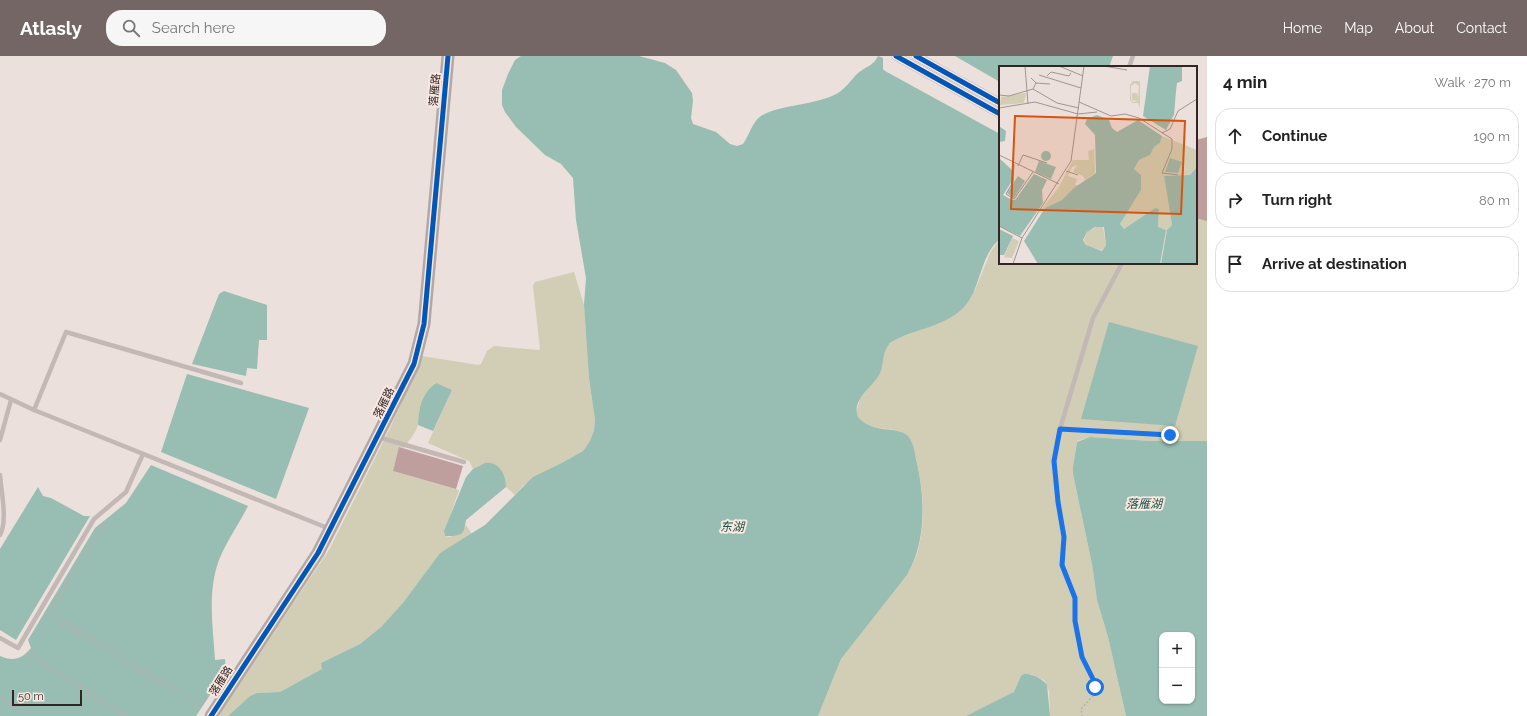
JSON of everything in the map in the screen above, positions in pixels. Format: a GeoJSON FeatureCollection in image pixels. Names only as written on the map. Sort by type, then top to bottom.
{"type":"FeatureCollection","features":[{"type":"Feature","properties":{"kind":"street","name":"落雁路"},"geometry":{"type":"LineString","coordinates":[[206,713],[318,553],[414,364],[424,324],[448,56]]}},
{"type":"Feature","properties":{"kind":"street"},"geometry":{"type":"LineString","coordinates":[[896,56],[999,113]]}},
{"type":"Feature","properties":{"kind":"street"},"geometry":{"type":"LineString","coordinates":[[916,56],[999,102]]}},
{"type":"Feature","properties":{"kind":"lane"},"geometry":{"type":"LineString","coordinates":[[1129,66],[1133,56]]}},
{"type":"Feature","properties":{"kind":"lane"},"geometry":{"type":"LineString","coordinates":[[1121,264],[1093,318],[1060,429],[1170,435]]}},
{"type":"Feature","properties":{"kind":"lane"},"geometry":{"type":"LineString","coordinates":[[34,410],[66,332],[241,383]]}},
{"type":"Feature","properties":{"kind":"lane"},"geometry":{"type":"LineString","coordinates":[[0,394],[34,410],[330,529]]}},
{"type":"Feature","properties":{"kind":"lane"},"geometry":{"type":"LineString","coordinates":[[0,440],[11,400]]}},
{"type":"Feature","properties":{"kind":"lane"},"geometry":{"type":"LineString","coordinates":[[378,437],[464,462]]}},
{"type":"Feature","properties":{"kind":"lane"},"geometry":{"type":"LineString","coordinates":[[0,638],[18,648],[94,518],[126,492],[143,454]]}},
{"type":"Feature","properties":{"kind":"lane"},"geometry":{"type":"LineString","coordinates":[[0,475],[4,521],[3,529],[0,535]]}},
{"type":"Feature","properties":{"kind":"path"},"geometry":{"type":"LineString","coordinates":[[1060,429],[1054,461],[1058,502],[1064,537],[1062,565],[1075,598],[1075,621],[1082,657],[1095,684],[1092,696],[1081,709],[1084,716]]}},
{"type":"Feature","properties":{"kind":"path"},"geometry":{"type":"LineString","coordinates":[[105,523],[48,616],[206,713]]}},
{"type":"Feature","properties":{"kind":"path"},"geometry":{"type":"LineString","coordinates":[[50,611],[203,705]]}},
{"type":"Feature","properties":{"kind":"path"},"geometry":{"type":"LineString","coordinates":[[28,652],[130,716]]}},
{"type":"Feature","properties":{"kind":"path"},"geometry":{"type":"LineString","coordinates":[[26,655],[123,716]]}},
{"type":"Feature","properties":{"kind":"path"},"geometry":{"type":"LineString","coordinates":[[0,698],[30,716]]}},
{"type":"Feature","properties":{"kind":"shaded area"},"geometry":{"type":"Polygon","coordinates":[[[1197,215],[1207,219],[1207,441],[1150,441],[1090,437],[1077,441],[1073,474],[1092,564],[1097,600],[1108,637],[1126,716],[1050,716],[1049,691],[1045,681],[1031,674],[1010,696],[966,716],[818,716],[841,659],[907,575],[914,562],[919,548],[923,518],[923,503],[919,473],[911,442],[905,434],[899,431],[871,427],[860,420],[856,413],[860,399],[876,379],[881,368],[886,347],[894,340],[925,328],[975,290],[991,251],[999,240],[999,264],[1197,264],[1197,215]]]}},
{"type":"Feature","properties":{"kind":"shaded area"},"geometry":{"type":"Polygon","coordinates":[[[574,272],[584,305],[589,378],[595,420],[594,430],[590,441],[583,451],[523,486],[515,495],[506,487],[503,473],[496,465],[480,465],[473,469],[469,461],[428,443],[452,390],[435,383],[424,397],[416,430],[404,448],[400,447],[393,471],[459,490],[444,534],[448,537],[457,535],[466,525],[472,534],[440,553],[403,604],[381,627],[360,644],[321,663],[323,669],[280,692],[257,693],[250,696],[228,716],[217,716],[329,550],[390,428],[422,356],[478,365],[481,364],[487,351],[494,346],[539,350],[533,286],[535,282],[574,272]]]}},
{"type":"Feature","properties":{"kind":"water","name":"东湖"},"geometry":{"type":"Polygon","coordinates":[[[521,56],[639,56],[665,63],[676,70],[692,93],[693,101],[691,118],[693,124],[716,132],[730,144],[737,146],[743,144],[755,122],[761,116],[778,109],[819,100],[838,93],[855,76],[874,62],[878,56],[883,58],[883,69],[885,71],[999,133],[999,240],[994,245],[985,261],[972,295],[961,310],[952,317],[890,343],[884,354],[880,373],[860,399],[858,405],[858,417],[864,423],[878,428],[903,433],[908,436],[914,447],[921,488],[921,533],[918,548],[907,575],[841,659],[818,716],[228,716],[250,696],[257,693],[280,692],[322,669],[321,663],[360,644],[381,627],[403,603],[440,553],[485,525],[533,477],[583,451],[590,441],[594,430],[595,420],[589,378],[584,305],[586,278],[576,220],[573,178],[561,164],[545,155],[516,127],[505,112],[502,105],[502,90],[515,60],[521,56]]]}},
{"type":"Feature","properties":{"kind":"water"},"geometry":{"type":"Polygon","coordinates":[[[955,56],[1113,56],[1109,66],[999,66],[999,81],[955,56]]]}},
{"type":"Feature","properties":{"kind":"water"},"geometry":{"type":"Polygon","coordinates":[[[224,291],[267,305],[267,340],[259,340],[257,369],[247,368],[246,376],[192,364],[219,294],[224,291]]]}},
{"type":"Feature","properties":{"kind":"water"},"geometry":{"type":"Polygon","coordinates":[[[1109,322],[1198,346],[1175,426],[1081,419],[1109,322]]]}},
{"type":"Feature","properties":{"kind":"water"},"geometry":{"type":"Polygon","coordinates":[[[187,374],[309,408],[276,499],[161,452],[187,374]]]}},
{"type":"Feature","properties":{"kind":"water"},"geometry":{"type":"Polygon","coordinates":[[[436,383],[452,390],[433,431],[418,425],[419,413],[424,397],[436,383]]]}},
{"type":"Feature","properties":{"kind":"water","name":"落雁湖"},"geometry":{"type":"Polygon","coordinates":[[[1090,437],[1150,441],[1207,441],[1207,716],[1126,716],[1108,637],[1097,600],[1092,564],[1073,474],[1077,442],[1090,437]]]}},
{"type":"Feature","properties":{"kind":"water"},"geometry":{"type":"Polygon","coordinates":[[[485,463],[494,464],[501,469],[505,477],[506,487],[466,520],[464,530],[461,534],[445,536],[444,531],[466,477],[473,469],[485,463]]]}},
{"type":"Feature","properties":{"kind":"water"},"geometry":{"type":"Polygon","coordinates":[[[151,465],[248,506],[222,553],[215,572],[213,584],[212,622],[215,660],[225,659],[226,671],[196,716],[0,716],[0,656],[9,659],[21,657],[31,648],[28,640],[95,528],[126,503],[151,465]]]}},
{"type":"Feature","properties":{"kind":"water"},"geometry":{"type":"Polygon","coordinates":[[[38,487],[43,496],[51,498],[84,516],[90,516],[16,640],[0,630],[0,549],[38,487]]]}},
{"type":"Feature","properties":{"kind":"water"},"geometry":{"type":"Polygon","coordinates":[[[1024,674],[1030,674],[1037,677],[1047,685],[1050,716],[966,716],[1014,692],[1021,676],[1024,674]]]}},
{"type":"Feature","properties":{"kind":"building"},"geometry":{"type":"Polygon","coordinates":[[[1207,137],[1207,221],[1197,218],[1197,140],[1207,137]]]}},
{"type":"Feature","properties":{"kind":"building"},"geometry":{"type":"Polygon","coordinates":[[[399,447],[463,466],[456,489],[393,471],[399,447]]]}},
{"type":"Feature","properties":{"kind":"cycle path"},"geometry":{"type":"LineString","coordinates":[[211,716],[318,553],[414,364],[424,324],[448,56]]}},
{"type":"Feature","properties":{"kind":"cycle path"},"geometry":{"type":"LineString","coordinates":[[896,56],[999,113]]}},
{"type":"Feature","properties":{"kind":"cycle path"},"geometry":{"type":"LineString","coordinates":[[916,56],[999,102]]}},
{"type":"Feature","properties":{"kind":"route"},"geometry":{"type":"LineString","coordinates":[[1095,687],[1094,681],[1082,657],[1080,642],[1076,631],[1075,598],[1071,592],[1069,580],[1062,565],[1064,537],[1058,502],[1054,461],[1056,443],[1060,429],[1170,435]]}}]}
